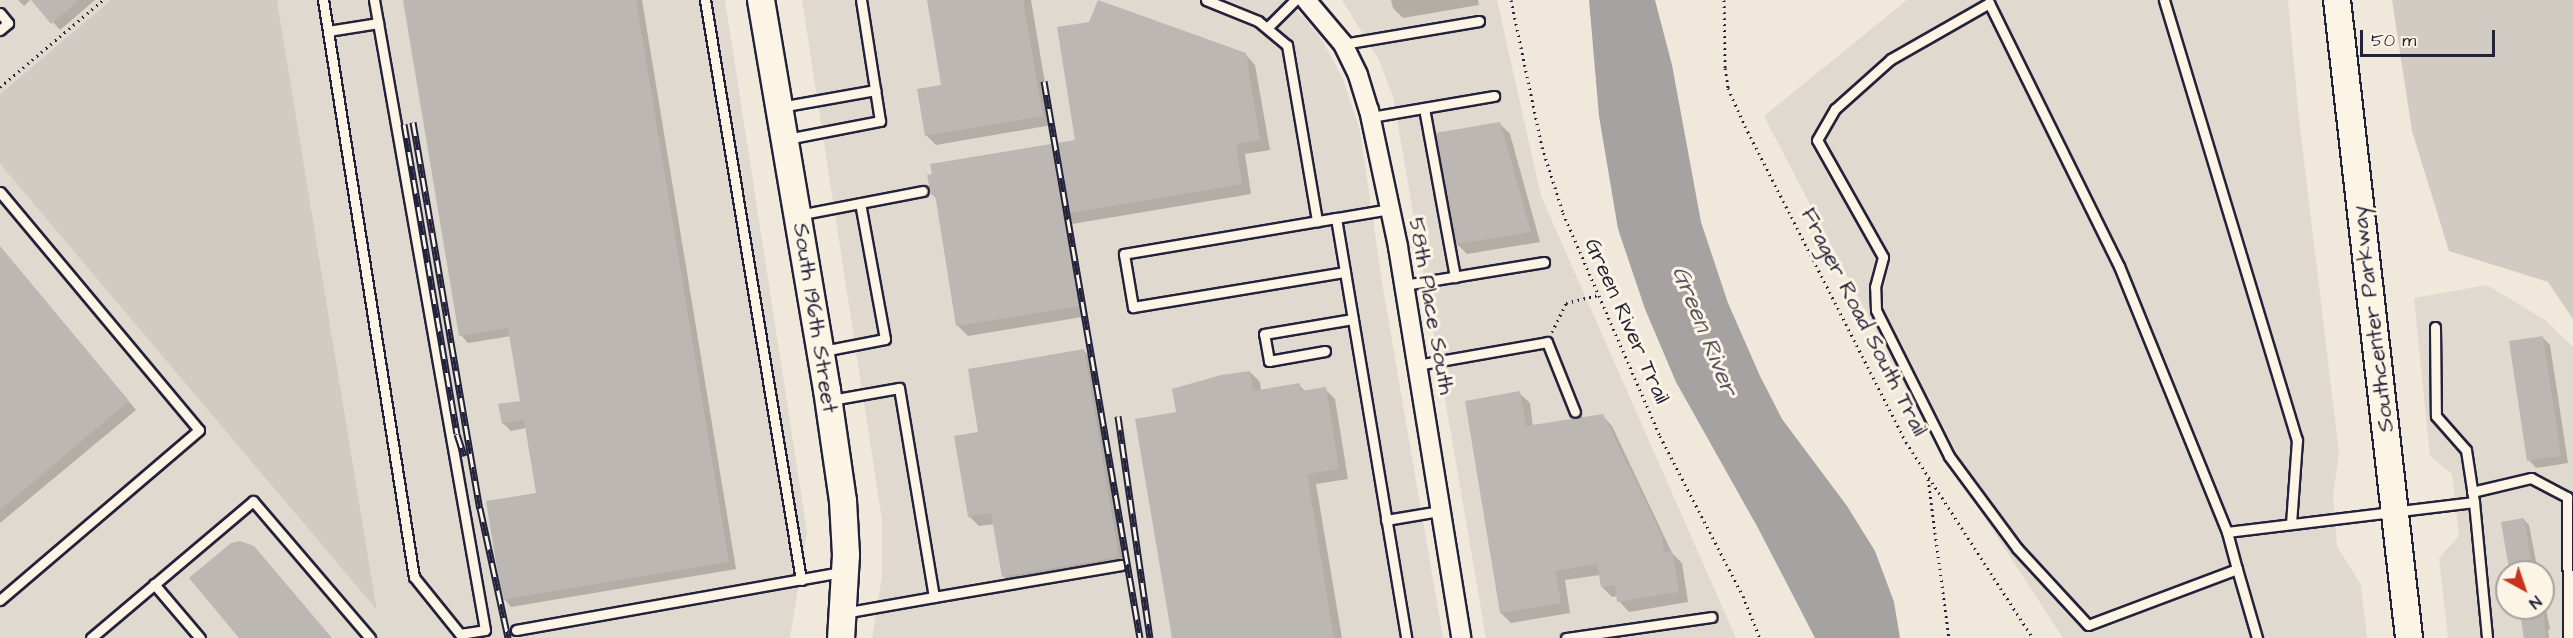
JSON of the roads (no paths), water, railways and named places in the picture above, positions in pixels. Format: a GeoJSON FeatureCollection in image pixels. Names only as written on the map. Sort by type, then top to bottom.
{"type":"FeatureCollection","features":[{"type":"Feature","properties":{"kind":"main road","name":"South 196th Street"},"geometry":{"type":"LineString","coordinates":[[761,0],[829,400],[843,501],[845,572],[841,638]]}},
{"type":"Feature","properties":{"kind":"main road","name":"Southcenter Parkway"},"geometry":{"type":"LineString","coordinates":[[2337,0],[2409,638]]}},
{"type":"Feature","properties":{"kind":"street","name":"58th Place South"},"geometry":{"type":"LineString","coordinates":[[1307,0],[1343,44],[1358,75],[1371,117],[1404,285],[1461,638]]}},
{"type":"Feature","properties":{"kind":"lane"},"geometry":{"type":"LineString","coordinates":[[323,0],[414,577],[460,634],[485,630],[374,0]]}},
{"type":"Feature","properties":{"kind":"lane"},"geometry":{"type":"LineString","coordinates":[[705,0],[801,580]]}},
{"type":"Feature","properties":{"kind":"lane"},"geometry":{"type":"LineString","coordinates":[[785,139],[879,121],[861,0]]}},
{"type":"Feature","properties":{"kind":"lane"},"geometry":{"type":"LineString","coordinates":[[1206,0],[1258,21],[1287,45],[1317,221]]}},
{"type":"Feature","properties":{"kind":"lane"},"geometry":{"type":"LineString","coordinates":[[1267,28],[1294,0]]}},
{"type":"Feature","properties":{"kind":"lane"},"geometry":{"type":"LineString","coordinates":[[2164,0],[2297,440],[2291,524]]}},
{"type":"Feature","properties":{"kind":"lane"},"geometry":{"type":"LineString","coordinates":[[2237,569],[2088,625],[2017,548],[1949,456],[1876,310],[1875,286],[1883,257],[1817,140],[1835,109],[1891,59],[1989,3],[2119,266],[2227,531],[2257,638]]}},
{"type":"Feature","properties":{"kind":"lane"},"geometry":{"type":"LineString","coordinates":[[0,13],[8,23],[0,30]]}},
{"type":"Feature","properties":{"kind":"lane"},"geometry":{"type":"LineString","coordinates":[[1343,44],[1479,21]]}},
{"type":"Feature","properties":{"kind":"lane"},"geometry":{"type":"LineString","coordinates":[[328,32],[378,23]]}},
{"type":"Feature","properties":{"kind":"lane"},"geometry":{"type":"LineString","coordinates":[[779,107],[875,90]]}},
{"type":"Feature","properties":{"kind":"lane"},"geometry":{"type":"LineString","coordinates":[[1371,117],[1494,96]]}},
{"type":"Feature","properties":{"kind":"lane"},"geometry":{"type":"LineString","coordinates":[[1424,108],[1455,277]]}},
{"type":"Feature","properties":{"kind":"lane"},"geometry":{"type":"LineString","coordinates":[[798,215],[923,191]]}},
{"type":"Feature","properties":{"kind":"lane"},"geometry":{"type":"LineString","coordinates":[[0,192],[199,430],[0,600]]}},
{"type":"Feature","properties":{"kind":"lane"},"geometry":{"type":"LineString","coordinates":[[821,352],[885,339],[860,203]]}},
{"type":"Feature","properties":{"kind":"lane"},"geometry":{"type":"LineString","coordinates":[[1345,272],[1133,307],[1124,254],[1390,209]]}},
{"type":"Feature","properties":{"kind":"lane"},"geometry":{"type":"LineString","coordinates":[[1336,218],[1406,638]]}},
{"type":"Feature","properties":{"kind":"lane"},"geometry":{"type":"LineString","coordinates":[[1404,285],[1544,262]]}},
{"type":"Feature","properties":{"kind":"lane"},"geometry":{"type":"LineString","coordinates":[[1325,351],[1269,361],[1264,334],[1353,319]]}},
{"type":"Feature","properties":{"kind":"lane"},"geometry":{"type":"LineString","coordinates":[[2435,327],[2436,416],[2466,450],[2487,638]]}},
{"type":"Feature","properties":{"kind":"lane"},"geometry":{"type":"LineString","coordinates":[[1417,366],[1546,342],[1575,412]]}},
{"type":"Feature","properties":{"kind":"lane"},"geometry":{"type":"LineString","coordinates":[[829,400],[899,388],[934,597]]}},
{"type":"Feature","properties":{"kind":"lane"},"geometry":{"type":"LineString","coordinates":[[2227,531],[2395,513],[2473,497],[2531,478],[2567,497],[2568,638]]}},
{"type":"Feature","properties":{"kind":"lane"},"geometry":{"type":"LineString","coordinates":[[91,638],[253,501],[370,638]]}},
{"type":"Feature","properties":{"kind":"lane"},"geometry":{"type":"LineString","coordinates":[[1386,520],[1440,511]]}},
{"type":"Feature","properties":{"kind":"lane"},"geometry":{"type":"LineString","coordinates":[[843,613],[1121,565]]}},
{"type":"Feature","properties":{"kind":"lane"},"geometry":{"type":"LineString","coordinates":[[516,630],[845,572]]}},
{"type":"Feature","properties":{"kind":"lane"},"geometry":{"type":"LineString","coordinates":[[154,584],[200,638]]}},
{"type":"Feature","properties":{"kind":"lane"},"geometry":{"type":"LineString","coordinates":[[1566,638],[1711,617]]}},
{"type":"Feature","properties":{"kind":"water","name":"Green River"},"geometry":{"type":"Polygon","coordinates":[[[1589,0],[1655,0],[1672,65],[1701,222],[1728,303],[1782,419],[1847,506],[1875,551],[1894,602],[1900,638],[1815,638],[1758,528],[1676,382],[1645,309],[1618,229],[1599,116],[1589,0]]]}},
{"type":"Feature","properties":{"kind":"railway"},"geometry":{"type":"LineString","coordinates":[[1044,81],[1140,638]]}},
{"type":"Feature","properties":{"kind":"railway"},"geometry":{"type":"LineString","coordinates":[[413,122],[480,508],[508,638]]}},
{"type":"Feature","properties":{"kind":"railway"},"geometry":{"type":"LineString","coordinates":[[404,124],[457,434],[464,456]]}},
{"type":"Feature","properties":{"kind":"railway"},"geometry":{"type":"LineString","coordinates":[[1118,416],[1150,638]]}}]}
